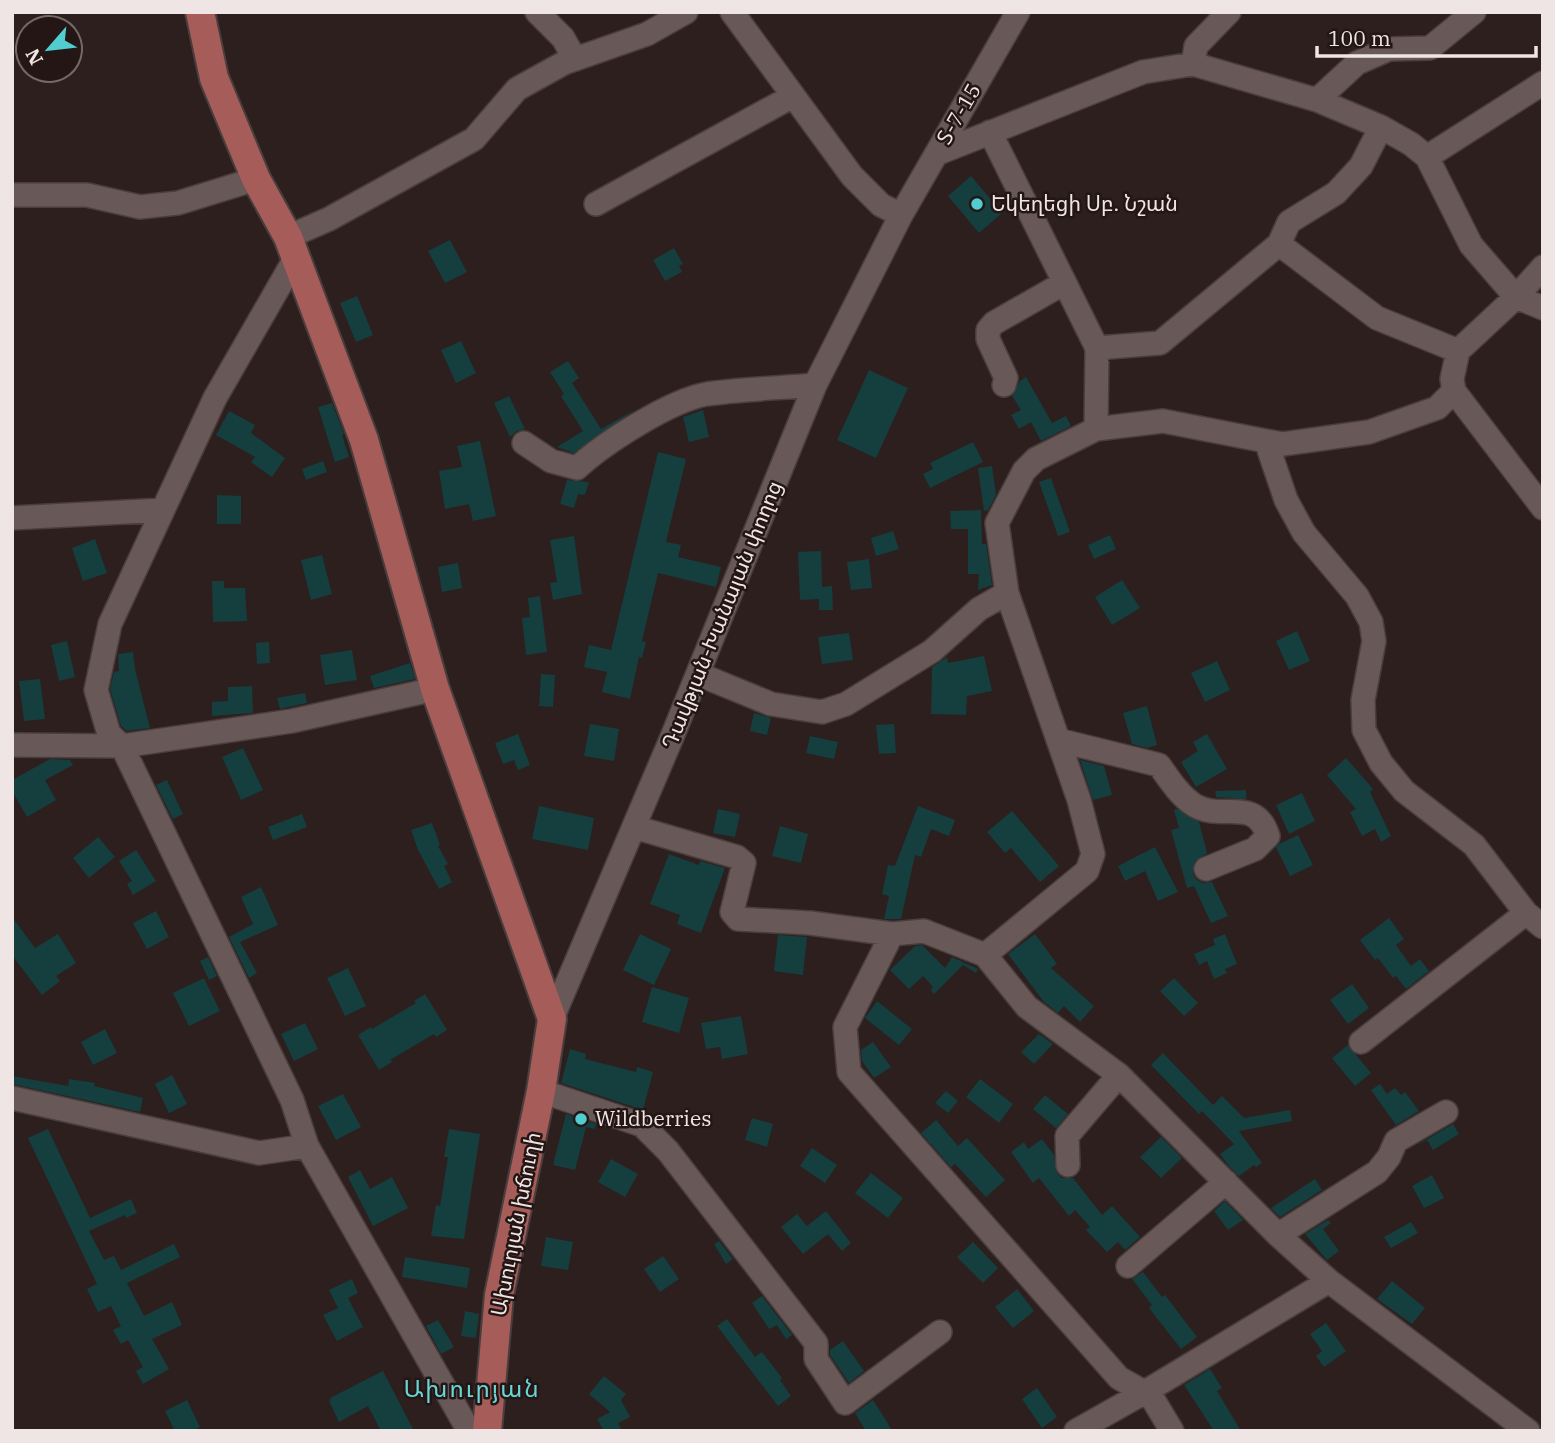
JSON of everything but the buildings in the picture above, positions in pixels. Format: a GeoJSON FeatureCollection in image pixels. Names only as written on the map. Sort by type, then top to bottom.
{"type":"FeatureCollection","features":[{"type":"Feature","properties":{"kind":"main road"},"geometry":{"type":"LineString","coordinates":[[200,12],[214,78],[256,179],[292,247],[364,440],[435,689],[552,1019]]}},
{"type":"Feature","properties":{"kind":"main road","name":"Ախուրյան խճուղի"},"geometry":{"type":"LineString","coordinates":[[487,1431],[499,1295],[541,1091],[552,1019]]}},
{"type":"Feature","properties":{"kind":"street"},"geometry":{"type":"LineString","coordinates":[[537,12],[563,38],[575,59]]}},
{"type":"Feature","properties":{"kind":"street"},"geometry":{"type":"LineString","coordinates":[[469,1431],[307,1146],[292,1100],[122,746],[109,734],[96,690],[110,624],[215,398],[292,247],[329,219],[474,139],[517,89],[575,59],[647,34],[686,12]]}},
{"type":"Feature","properties":{"kind":"street"},"geometry":{"type":"LineString","coordinates":[[732,12],[852,176],[881,205],[901,215]]}},
{"type":"Feature","properties":{"kind":"street","name":"Տ-7-15"},"geometry":{"type":"LineString","coordinates":[[901,215],[1018,12]]}},
{"type":"Feature","properties":{"kind":"street"},"geometry":{"type":"LineString","coordinates":[[1194,64],[1196,46],[1229,12]]}},
{"type":"Feature","properties":{"kind":"street"},"geometry":{"type":"LineString","coordinates":[[1317,100],[1357,63],[1389,49],[1430,48],[1474,12]]}},
{"type":"Feature","properties":{"kind":"street"},"geometry":{"type":"LineString","coordinates":[[936,155],[1143,72],[1194,64],[1317,100],[1381,127],[1411,144],[1427,157],[1471,245],[1516,297],[1543,308]]}},
{"type":"Feature","properties":{"kind":"street"},"geometry":{"type":"LineString","coordinates":[[1427,157],[1543,83]]}},
{"type":"Feature","properties":{"kind":"street"},"geometry":{"type":"LineString","coordinates":[[596,204],[793,96]]}},
{"type":"Feature","properties":{"kind":"street"},"geometry":{"type":"LineString","coordinates":[[1097,348],[1160,343],[1279,244],[1289,222],[1336,193],[1361,166],[1381,127]]}},
{"type":"Feature","properties":{"kind":"street"},"geometry":{"type":"LineString","coordinates":[[990,132],[1097,348],[1096,429]]}},
{"type":"Feature","properties":{"kind":"street"},"geometry":{"type":"LineString","coordinates":[[12,195],[87,195],[140,207],[178,203],[256,179]]}},
{"type":"Feature","properties":{"kind":"street","name":"Դավթյան-Խանայան փողոց"},"geometry":{"type":"LineString","coordinates":[[552,1019],[698,674],[815,384],[901,215]]}},
{"type":"Feature","properties":{"kind":"street"},"geometry":{"type":"LineString","coordinates":[[1279,244],[1377,318],[1458,351]]}},
{"type":"Feature","properties":{"kind":"street"},"geometry":{"type":"LineString","coordinates":[[1543,267],[1516,297],[1458,351],[1452,379],[1454,391],[1543,508]]}},
{"type":"Feature","properties":{"kind":"street"},"geometry":{"type":"LineString","coordinates":[[1004,385],[1006,378],[988,339],[988,330],[994,323],[1064,283]]}},
{"type":"Feature","properties":{"kind":"street"},"geometry":{"type":"LineString","coordinates":[[524,443],[551,461],[577,468],[595,452],[678,402],[706,394],[815,384]]}},
{"type":"Feature","properties":{"kind":"street"},"geometry":{"type":"LineString","coordinates":[[985,955],[1087,871],[1093,854],[1079,800],[1007,593],[996,523],[1024,471],[1036,459],[1096,429],[1163,421],[1283,444],[1369,432],[1437,408],[1454,391]]}},
{"type":"Feature","properties":{"kind":"street"},"geometry":{"type":"LineString","coordinates":[[1266,441],[1286,500],[1304,533],[1357,596],[1371,622],[1374,641],[1363,700],[1364,730],[1381,763],[1404,792],[1474,845],[1534,920],[1361,1042]]}},
{"type":"Feature","properties":{"kind":"street"},"geometry":{"type":"LineString","coordinates":[[12,518],[163,510]]}},
{"type":"Feature","properties":{"kind":"street"},"geometry":{"type":"LineString","coordinates":[[698,674],[771,704],[822,712],[846,704],[932,650],[979,609],[1007,593]]}},
{"type":"Feature","properties":{"kind":"street"},"geometry":{"type":"LineString","coordinates":[[12,745],[122,746],[292,721],[435,689]]}},
{"type":"Feature","properties":{"kind":"street"},"geometry":{"type":"LineString","coordinates":[[1058,740],[1158,765],[1179,793],[1197,807],[1252,813],[1264,823],[1268,836],[1255,849],[1206,869]]}},
{"type":"Feature","properties":{"kind":"street"},"geometry":{"type":"LineString","coordinates":[[634,827],[737,857],[744,863],[732,912],[738,919],[810,923],[892,934],[924,931],[985,955],[1027,1007],[1119,1075],[1278,1235],[1329,1280],[1528,1431]]}},
{"type":"Feature","properties":{"kind":"street"},"geometry":{"type":"LineString","coordinates":[[892,934],[845,1027],[849,1072],[1119,1378],[1151,1396],[1172,1431]]}},
{"type":"Feature","properties":{"kind":"street"},"geometry":{"type":"LineString","coordinates":[[1068,1165],[1067,1136],[1119,1075]]}},
{"type":"Feature","properties":{"kind":"street"},"geometry":{"type":"LineString","coordinates":[[541,1091],[642,1125],[668,1151],[816,1343],[816,1359],[845,1403],[940,1332]]}},
{"type":"Feature","properties":{"kind":"street"},"geometry":{"type":"LineString","coordinates":[[12,1098],[259,1153],[307,1146]]}},
{"type":"Feature","properties":{"kind":"street"},"geometry":{"type":"LineString","coordinates":[[1278,1235],[1377,1172],[1389,1157],[1396,1140],[1446,1112]]}},
{"type":"Feature","properties":{"kind":"street"},"geometry":{"type":"LineString","coordinates":[[1128,1266],[1226,1182]]}},
{"type":"Feature","properties":{"kind":"street"},"geometry":{"type":"LineString","coordinates":[[1076,1431],[1329,1280]]}},
{"type":"Feature","properties":{"kind":"place","name":"Եկեղեցի Սբ. Նշան"},"geometry":{"type":"Point","coordinates":[977,204]}},
{"type":"Feature","properties":{"kind":"place","name":"Wildberries"},"geometry":{"type":"Point","coordinates":[581,1119]}},
{"type":"Feature","properties":{"kind":"district","name":"Ախուրյան"},"geometry":{"type":"Point","coordinates":[472,1389]}}]}
